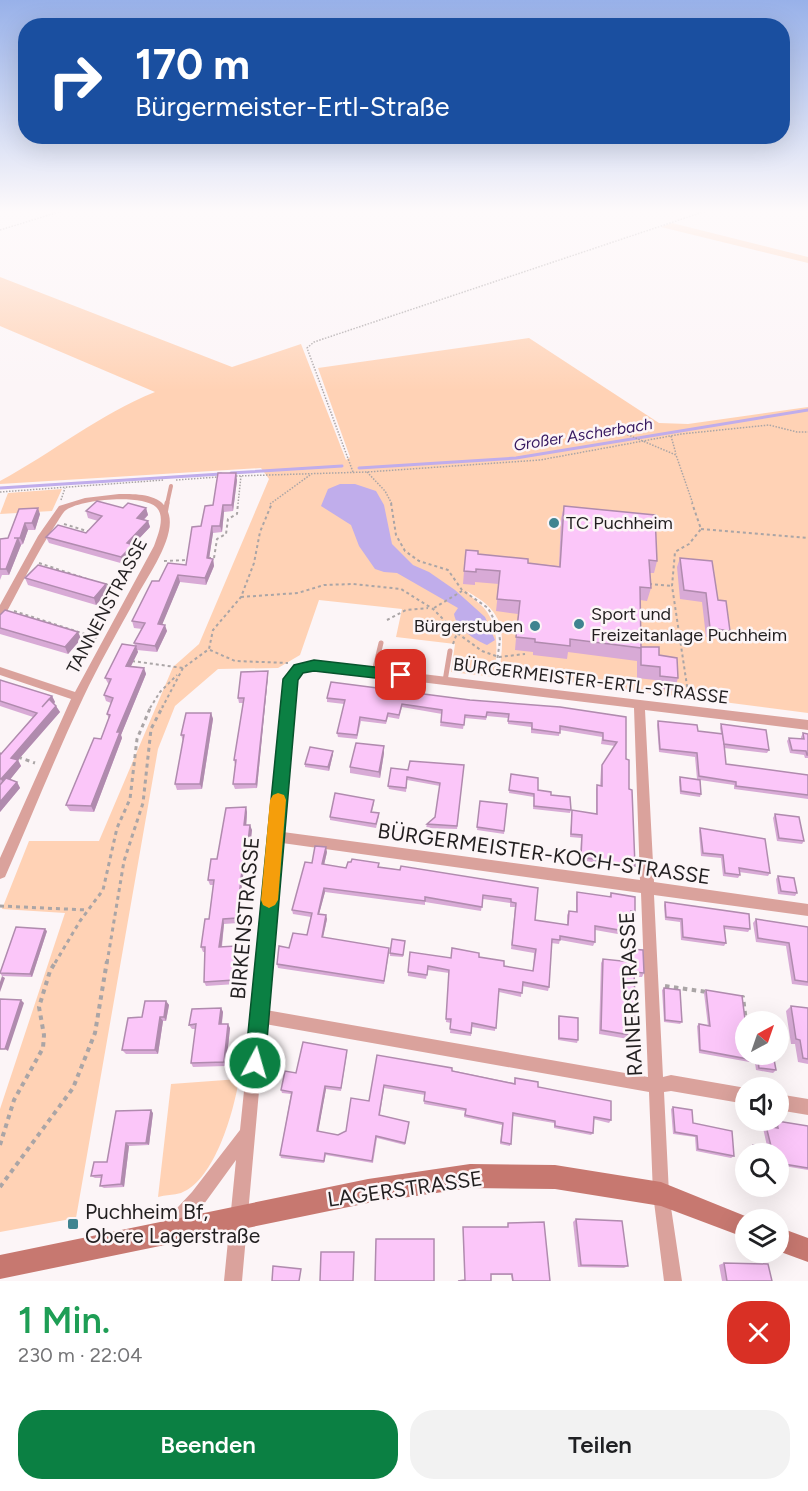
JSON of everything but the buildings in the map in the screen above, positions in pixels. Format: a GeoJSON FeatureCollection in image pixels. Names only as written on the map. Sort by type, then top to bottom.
{"type":"FeatureCollection","features":[{"type":"Feature","properties":{"kind":"street"},"geometry":{"type":"LineString","coordinates":[[2,611],[52,521],[62,508],[92,500],[145,497],[157,501],[165,513]]}},
{"type":"Feature","properties":{"kind":"street","name":"TANNENSTRASSE"},"geometry":{"type":"LineString","coordinates":[[0,873],[77,697],[153,557],[162,537],[165,513]]}},
{"type":"Feature","properties":{"kind":"street","name":"BÜRGERMEISTER-ERTL-STRASSE"},"geometry":{"type":"LineString","coordinates":[[299,669],[314,665],[808,725]]}},
{"type":"Feature","properties":{"kind":"street","name":"BIRKENSTRASSE"},"geometry":{"type":"LineString","coordinates":[[233,1281],[291,679],[299,669]]}},
{"type":"Feature","properties":{"kind":"street","name":"TANNENSTRASSE"},"geometry":{"type":"LineString","coordinates":[[0,671],[77,697]]}},
{"type":"Feature","properties":{"kind":"street","name":"RAINERSTRASSE"},"geometry":{"type":"LineString","coordinates":[[639,705],[658,1086],[661,1194],[673,1281]]}},
{"type":"Feature","properties":{"kind":"street","name":"BÜRGERMEISTER-KOCH-STRASSE"},"geometry":{"type":"LineString","coordinates":[[274,837],[808,910]]}},
{"type":"Feature","properties":{"kind":"street"},"geometry":{"type":"LineString","coordinates":[[260,1016],[658,1086],[671,1083],[735,1094]]}},
{"type":"Feature","properties":{"kind":"street"},"geometry":{"type":"LineString","coordinates":[[789,1104],[808,1107]]}},
{"type":"Feature","properties":{"kind":"street"},"geometry":{"type":"LineString","coordinates":[[166,1233],[198,1198],[247,1133]]}},
{"type":"Feature","properties":{"kind":"street","name":"LAGERSTRASSE"},"geometry":{"type":"LineString","coordinates":[[0,1268],[368,1191],[470,1176],[555,1177],[661,1194],[735,1222]]}},
{"type":"Feature","properties":{"kind":"street"},"geometry":{"type":"LineString","coordinates":[[789,1243],[808,1250]]}},
{"type":"Feature","properties":{"kind":"lane"},"geometry":{"type":"LineString","coordinates":[[165,513],[171,486]]}},
{"type":"Feature","properties":{"kind":"lane"},"geometry":{"type":"LineString","coordinates":[[375,672],[381,643]]}},
{"type":"Feature","properties":{"kind":"lane"},"geometry":{"type":"LineString","coordinates":[[445,681],[450,651]]}},
{"type":"Feature","properties":{"kind":"path"},"geometry":{"type":"LineString","coordinates":[[353,472],[307,348],[314,342],[527,271]]}},
{"type":"Feature","properties":{"kind":"path"},"geometry":{"type":"LineString","coordinates":[[231,477],[367,472],[540,460],[671,436],[769,425],[791,431],[808,432]]}},
{"type":"Feature","properties":{"kind":"path"},"geometry":{"type":"LineString","coordinates":[[619,431],[676,454]]}},
{"type":"Feature","properties":{"kind":"path"},"geometry":{"type":"LineString","coordinates":[[671,436],[701,529]]}},
{"type":"Feature","properties":{"kind":"path"},"geometry":{"type":"LineString","coordinates":[[367,472],[383,488],[392,504],[396,536],[405,553],[429,565],[448,570],[462,591],[488,608],[498,627],[500,657],[494,688]]}},
{"type":"Feature","properties":{"kind":"path"},"geometry":{"type":"LineString","coordinates":[[0,1145],[14,1100],[43,1048],[44,1035],[39,1007],[50,971],[103,890],[117,828],[130,799],[137,739],[146,712],[160,692],[183,668],[209,649],[213,630],[241,597],[255,563],[260,532],[270,504],[287,489],[313,473]]}},
{"type":"Feature","properties":{"kind":"path"},"geometry":{"type":"LineString","coordinates":[[203,559],[214,558],[217,539],[226,534],[228,519],[237,514],[241,476]]}},
{"type":"Feature","properties":{"kind":"path"},"geometry":{"type":"LineString","coordinates":[[0,492],[221,477]]}},
{"type":"Feature","properties":{"kind":"path"},"geometry":{"type":"LineString","coordinates":[[52,521],[94,533]]}},
{"type":"Feature","properties":{"kind":"path"},"geometry":{"type":"LineString","coordinates":[[701,529],[808,538]]}},
{"type":"Feature","properties":{"kind":"path"},"geometry":{"type":"LineString","coordinates":[[690,711],[672,586],[675,552],[689,544],[701,529]]}},
{"type":"Feature","properties":{"kind":"path"},"geometry":{"type":"LineString","coordinates":[[125,543],[153,557],[193,559]]}},
{"type":"Feature","properties":{"kind":"path"},"geometry":{"type":"LineString","coordinates":[[30,560],[133,594]]}},
{"type":"Feature","properties":{"kind":"path"},"geometry":{"type":"LineString","coordinates":[[241,597],[298,593],[324,585],[352,584],[401,589],[433,609],[468,642],[482,651],[500,657],[525,654]]}},
{"type":"Feature","properties":{"kind":"path"},"geometry":{"type":"LineString","coordinates":[[649,584],[672,586]]}},
{"type":"Feature","properties":{"kind":"path"},"geometry":{"type":"LineString","coordinates":[[387,620],[393,615],[423,606],[433,609],[462,591]]}},
{"type":"Feature","properties":{"kind":"path"},"geometry":{"type":"LineString","coordinates":[[2,611],[108,642]]}},
{"type":"Feature","properties":{"kind":"path"},"geometry":{"type":"LineString","coordinates":[[209,649],[235,662],[286,662],[299,669]]}},
{"type":"Feature","properties":{"kind":"path"},"geometry":{"type":"LineString","coordinates":[[131,661],[183,668]]}},
{"type":"Feature","properties":{"kind":"path"},"geometry":{"type":"LineString","coordinates":[[0,1187],[73,1088],[95,1033],[124,861],[143,803],[151,729],[180,672]]}},
{"type":"Feature","properties":{"kind":"path"},"geometry":{"type":"LineString","coordinates":[[9,753],[46,768]]}},
{"type":"Feature","properties":{"kind":"path"},"geometry":{"type":"LineString","coordinates":[[0,906],[88,910]]}},
{"type":"Feature","properties":{"kind":"path"},"geometry":{"type":"LineString","coordinates":[[653,984],[709,992]]}},
{"type":"Feature","properties":{"kind":"path"},"geometry":{"type":"LineString","coordinates":[[732,996],[743,997],[745,1011]]}},
{"type":"Feature","properties":{"kind":"shaded area"},"geometry":{"type":"Polygon","coordinates":[[[0,277],[232,367],[301,344],[346,460],[350,457],[318,368],[529,338],[659,423],[688,424],[808,407],[808,713],[499,673],[502,639],[499,623],[488,605],[467,591],[484,608],[493,624],[496,641],[495,677],[451,672],[455,644],[396,637],[402,609],[319,600],[300,655],[278,668],[218,669],[175,706],[158,749],[76,1218],[0,1232],[0,1109],[65,913],[2,909],[29,841],[99,841],[173,667],[199,644],[269,479],[261,468],[0,484],[0,481],[95,422],[155,392],[0,326],[0,277]]]}},
{"type":"Feature","properties":{"kind":"shaded area"},"geometry":{"type":"Polygon","coordinates":[[[340,484],[355,484],[376,491],[384,505],[392,544],[413,565],[429,572],[455,590],[485,617],[495,640],[487,645],[477,640],[458,624],[454,614],[458,608],[397,573],[375,569],[359,546],[351,525],[321,506],[328,489],[340,484]]]}},
{"type":"Feature","properties":{"kind":"shaded area"},"geometry":{"type":"Polygon","coordinates":[[[62,489],[52,511],[0,514],[8,493],[62,489]]]}},
{"type":"Feature","properties":{"kind":"shaded area"},"geometry":{"type":"Polygon","coordinates":[[[239,1079],[233,1108],[221,1143],[204,1174],[193,1186],[181,1193],[158,1197],[171,1084],[239,1079]]]}},
{"type":"Feature","properties":{"kind":"waterway","name":"Großer Ascherbach"},"geometry":{"type":"LineString","coordinates":[[359,468],[516,458],[808,410]]}},
{"type":"Feature","properties":{"kind":"waterway","name":"Großer Ascherbach"},"geometry":{"type":"LineString","coordinates":[[231,473],[342,466]]}},
{"type":"Feature","properties":{"kind":"waterway","name":"Großer Ascherbach"},"geometry":{"type":"LineString","coordinates":[[0,488],[221,474]]}},
{"type":"Feature","properties":{"kind":"slow traffic"},"geometry":{"type":"LineString","coordinates":[[269,900],[278,800]]}},
{"type":"Feature","properties":{"kind":"place","name":"TC Puchheim"},"geometry":{"type":"Point","coordinates":[554,523]}},
{"type":"Feature","properties":{"kind":"place","name":"Sport und Freizeitanlage Puchheim"},"geometry":{"type":"Point","coordinates":[579,624]}},
{"type":"Feature","properties":{"kind":"place","name":"Bürgerstuben"},"geometry":{"type":"Point","coordinates":[535,626]}},
{"type":"Feature","properties":{"kind":"place","name":"Puchheim Bf, Obere Lagerstraße"},"geometry":{"type":"Point","coordinates":[73,1224]}},
{"type":"Feature","properties":{"kind":"route"},"geometry":{"type":"LineString","coordinates":[[255,1063],[274,837],[293,673],[314,665],[401,675]]}}]}
